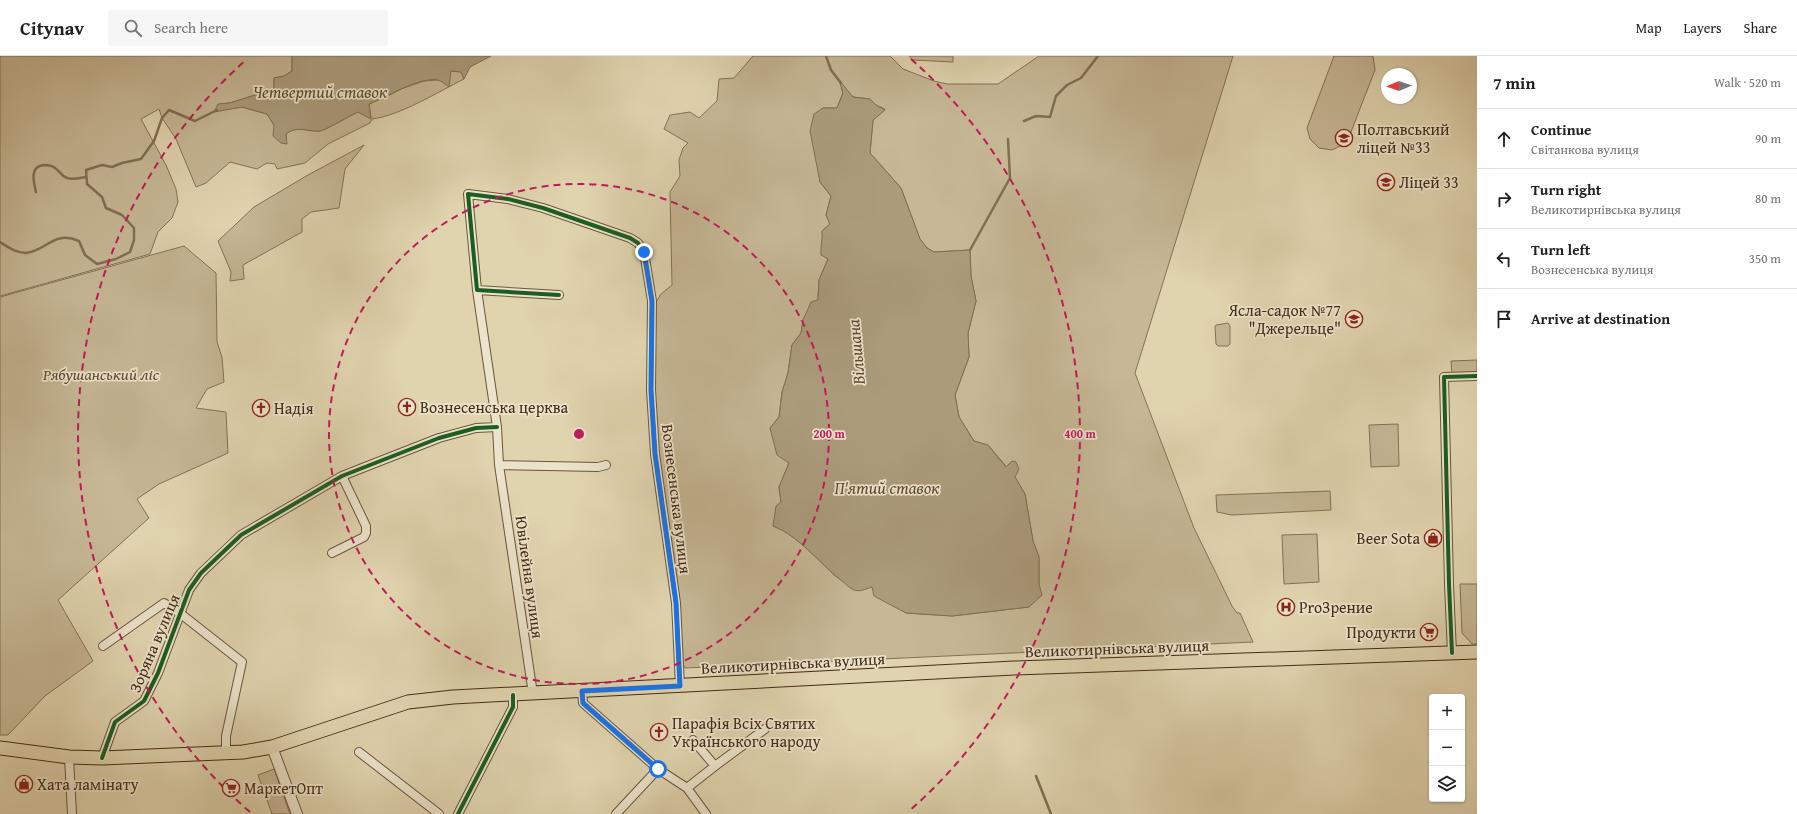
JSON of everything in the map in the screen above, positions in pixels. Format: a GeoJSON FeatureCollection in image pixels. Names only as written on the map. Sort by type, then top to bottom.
{"type":"FeatureCollection","features":[{"type":"Feature","properties":{"kind":"main road","name":"Великотирнівська вулиця"},"geometry":{"type":"LineString","coordinates":[[0,748],[69,758],[226,753],[272,747],[408,702],[453,697],[1014,668],[1477,652]]}},
{"type":"Feature","properties":{"kind":"street","name":"Вознесенська вулиця"},"geometry":{"type":"LineString","coordinates":[[477,290],[468,194],[508,199],[543,208],[630,238],[638,244],[644,252],[652,301],[651,390],[655,454],[676,603],[680,686]]}},
{"type":"Feature","properties":{"kind":"street"},"geometry":{"type":"LineString","coordinates":[[477,290],[558,295]]}},
{"type":"Feature","properties":{"kind":"street","name":"Ювілейна вулиця"},"geometry":{"type":"LineString","coordinates":[[477,290],[497,427],[499,465],[533,694]]}},
{"type":"Feature","properties":{"kind":"street"},"geometry":{"type":"LineString","coordinates":[[1452,653],[1448,584],[1444,378],[1477,376]]}},
{"type":"Feature","properties":{"kind":"street","name":"Зоряна вулиця"},"geometry":{"type":"LineString","coordinates":[[102,758],[115,722],[144,701],[158,673],[189,590],[201,573],[241,535],[342,476],[439,438],[476,428],[497,427]]}},
{"type":"Feature","properties":{"kind":"street"},"geometry":{"type":"LineString","coordinates":[[499,465],[598,467],[606,465]]}},
{"type":"Feature","properties":{"kind":"street"},"geometry":{"type":"LineString","coordinates":[[332,553],[364,537],[366,533],[366,526],[342,476]]}},
{"type":"Feature","properties":{"kind":"street","name":"Зоряна вулиця"},"geometry":{"type":"LineString","coordinates":[[103,646],[164,603],[181,614]]}},
{"type":"Feature","properties":{"kind":"street"},"geometry":{"type":"LineString","coordinates":[[181,614],[242,662],[226,736],[226,753]]}},
{"type":"Feature","properties":{"kind":"street"},"geometry":{"type":"LineString","coordinates":[[582,691],[583,703],[658,769],[687,788],[706,814]]}},
{"type":"Feature","properties":{"kind":"street"},"geometry":{"type":"LineString","coordinates":[[458,814],[513,707],[513,694]]}},
{"type":"Feature","properties":{"kind":"street"},"geometry":{"type":"LineString","coordinates":[[687,788],[714,766],[766,729]]}},
{"type":"Feature","properties":{"kind":"street"},"geometry":{"type":"LineString","coordinates":[[693,740],[714,766]]}},
{"type":"Feature","properties":{"kind":"street"},"geometry":{"type":"LineString","coordinates":[[272,747],[296,814]]}},
{"type":"Feature","properties":{"kind":"street"},"geometry":{"type":"LineString","coordinates":[[359,752],[439,814]]}},
{"type":"Feature","properties":{"kind":"street"},"geometry":{"type":"LineString","coordinates":[[69,758],[72,814]]}},
{"type":"Feature","properties":{"kind":"street"},"geometry":{"type":"LineString","coordinates":[[616,814],[658,769]]}},
{"type":"Feature","properties":{"kind":"green space"},"geometry":{"type":"Polygon","coordinates":[[[0,56],[292,56],[292,71],[284,76],[274,78],[274,89],[230,103],[219,104],[215,111],[242,107],[267,114],[286,144],[286,134],[290,131],[298,129],[320,131],[358,112],[371,118],[369,104],[401,89],[424,81],[438,80],[451,71],[461,72],[464,79],[431,97],[406,108],[383,117],[372,119],[370,123],[328,144],[305,163],[277,169],[275,164],[267,163],[257,169],[230,162],[206,183],[196,187],[176,139],[162,118],[159,109],[141,119],[166,165],[176,189],[178,202],[172,218],[158,232],[150,254],[0,296],[0,56]]]}},
{"type":"Feature","properties":{"kind":"green space"},"geometry":{"type":"Polygon","coordinates":[[[753,56],[890,56],[903,69],[934,81],[947,84],[998,84],[1039,56],[1233,56],[1135,373],[1194,528],[1232,606],[1237,613],[1240,613],[1253,642],[685,668],[683,665],[674,565],[657,443],[652,309],[661,294],[672,285],[670,192],[680,176],[679,160],[683,148],[688,143],[664,129],[670,115],[690,112],[699,118],[717,101],[719,79],[734,78],[753,56]],[[841,88],[843,93],[837,108],[823,108],[820,182],[831,196],[826,215],[830,224],[822,231],[828,259],[819,280],[818,300],[803,321],[801,333],[792,345],[788,373],[782,392],[779,417],[770,428],[789,463],[779,487],[781,502],[773,526],[784,530],[809,550],[834,575],[843,581],[872,587],[892,604],[906,613],[952,616],[1029,607],[1039,584],[1039,557],[1033,541],[1025,494],[1015,477],[988,445],[974,441],[959,417],[955,395],[969,357],[968,333],[976,301],[971,276],[970,250],[934,252],[927,248],[920,239],[901,188],[870,153],[873,120],[885,109],[876,105],[870,99],[853,97],[841,88]]]}},
{"type":"Feature","properties":{"kind":"green space"},"geometry":{"type":"Polygon","coordinates":[[[909,56],[953,56],[953,62],[913,60],[909,56]]]}},
{"type":"Feature","properties":{"kind":"green space"},"geometry":{"type":"Polygon","coordinates":[[[1334,56],[1373,56],[1375,70],[1349,137],[1344,144],[1332,150],[1319,148],[1310,139],[1307,128],[1334,56]]]}},
{"type":"Feature","properties":{"kind":"green space"},"geometry":{"type":"Polygon","coordinates":[[[364,145],[345,169],[339,208],[311,212],[302,219],[302,232],[243,265],[244,279],[230,281],[231,272],[218,241],[254,207],[308,175],[364,145]]]}},
{"type":"Feature","properties":{"kind":"green space","name":"Рябушанський ліс"},"geometry":{"type":"Polygon","coordinates":[[[184,246],[216,273],[217,342],[222,357],[224,382],[207,389],[196,408],[226,412],[228,453],[159,484],[137,499],[149,518],[58,600],[93,661],[45,696],[8,735],[0,735],[0,297],[184,246]]]}},
{"type":"Feature","properties":{"kind":"green space"},"geometry":{"type":"Polygon","coordinates":[[[1228,323],[1230,326],[1230,344],[1228,346],[1218,346],[1216,344],[1215,327],[1216,325],[1228,323]]]}},
{"type":"Feature","properties":{"kind":"green space"},"geometry":{"type":"Polygon","coordinates":[[[1477,360],[1477,373],[1452,374],[1451,361],[1477,360]]]}},
{"type":"Feature","properties":{"kind":"green space"},"geometry":{"type":"Polygon","coordinates":[[[1398,424],[1399,466],[1371,467],[1369,425],[1398,424]]]}},
{"type":"Feature","properties":{"kind":"green space"},"geometry":{"type":"Polygon","coordinates":[[[1330,491],[1331,510],[1232,515],[1217,512],[1216,495],[1330,491]]]}},
{"type":"Feature","properties":{"kind":"green space"},"geometry":{"type":"Polygon","coordinates":[[[1317,534],[1319,582],[1284,584],[1282,535],[1317,534]]]}},
{"type":"Feature","properties":{"kind":"green space"},"geometry":{"type":"Polygon","coordinates":[[[1460,584],[1477,584],[1477,644],[1472,644],[1462,633],[1460,584]]]}},
{"type":"Feature","properties":{"kind":"green space"},"geometry":{"type":"Polygon","coordinates":[[[274,769],[290,814],[272,814],[258,775],[274,769]]]}},
{"type":"Feature","properties":{"kind":"water","name":"Четвертий ставок"},"geometry":{"type":"Polygon","coordinates":[[[292,56],[491,56],[470,67],[464,79],[461,72],[451,71],[449,87],[438,80],[423,81],[413,84],[369,104],[371,119],[358,112],[320,131],[298,129],[290,131],[286,134],[287,144],[281,143],[273,136],[274,125],[267,114],[242,107],[214,112],[218,104],[230,103],[274,89],[274,78],[284,76],[292,71],[292,56]]]}},
{"type":"Feature","properties":{"kind":"water","name":"П'ятий ставок"},"geometry":{"type":"Polygon","coordinates":[[[839,80],[853,97],[870,99],[876,105],[885,110],[873,120],[870,153],[901,188],[920,239],[927,248],[934,252],[970,250],[971,276],[976,301],[968,333],[969,357],[955,395],[959,417],[974,441],[988,445],[1006,467],[1012,461],[1016,462],[1019,469],[1015,477],[1025,494],[1033,541],[1039,557],[1039,584],[1042,595],[1029,607],[952,616],[906,613],[874,596],[872,587],[860,591],[851,588],[833,574],[801,543],[773,526],[776,506],[781,502],[779,487],[789,463],[777,455],[770,428],[779,417],[782,392],[788,373],[792,345],[801,333],[803,320],[811,302],[818,300],[819,280],[828,259],[821,255],[821,249],[822,231],[830,224],[826,215],[831,196],[820,182],[810,131],[814,114],[823,108],[837,108],[843,93],[839,80]]]}},
{"type":"Feature","properties":{"kind":"waterway","name":"Вільшана"},"geometry":{"type":"LineString","coordinates":[[826,56],[831,70],[841,83]]}},
{"type":"Feature","properties":{"kind":"waterway"},"geometry":{"type":"LineString","coordinates":[[1024,121],[1036,116],[1050,117],[1056,96],[1067,85],[1081,78],[1098,56]]}},
{"type":"Feature","properties":{"kind":"waterway"},"geometry":{"type":"LineString","coordinates":[[0,242],[15,251],[26,253],[39,249],[56,239],[70,238],[79,241],[85,255],[97,264],[116,259],[130,252],[134,240],[134,228],[122,215],[106,208],[102,197],[87,184],[86,170],[102,165],[112,167],[141,159],[154,141],[162,118],[169,110],[195,121],[217,110]]}},
{"type":"Feature","properties":{"kind":"waterway"},"geometry":{"type":"LineString","coordinates":[[970,250],[1010,178],[1008,139]]}},
{"type":"Feature","properties":{"kind":"waterway"},"geometry":{"type":"LineString","coordinates":[[36,192],[34,172],[39,166],[52,166],[63,176],[69,179],[86,177]]}},
{"type":"Feature","properties":{"kind":"waterway","name":"Вільшана"},"geometry":{"type":"LineString","coordinates":[[1036,776],[1051,814]]}},
{"type":"Feature","properties":{"kind":"cycle path"},"geometry":{"type":"LineString","coordinates":[[559,295],[477,290],[468,194],[508,199],[543,208],[630,238],[638,243],[644,252],[652,301],[651,390],[655,454],[676,603],[680,686]]}},
{"type":"Feature","properties":{"kind":"cycle path"},"geometry":{"type":"LineString","coordinates":[[1452,653],[1444,377],[1477,376]]}},
{"type":"Feature","properties":{"kind":"cycle path"},"geometry":{"type":"LineString","coordinates":[[102,758],[115,722],[144,701],[158,673],[189,590],[201,573],[241,535],[342,476],[439,438],[476,428],[497,427]]}},
{"type":"Feature","properties":{"kind":"cycle path"},"geometry":{"type":"LineString","coordinates":[[458,814],[513,707],[513,695]]}},
{"type":"Feature","properties":{"kind":"place","name":"Полтавський ліцей №33"},"geometry":{"type":"Point","coordinates":[1344,138]}},
{"type":"Feature","properties":{"kind":"place","name":"Ліцей 33"},"geometry":{"type":"Point","coordinates":[1386,182]}},
{"type":"Feature","properties":{"kind":"place","name":"Ясла-садок №77 \"Джерельце\""},"geometry":{"type":"Point","coordinates":[1354,319]}},
{"type":"Feature","properties":{"kind":"place","name":"Вознесенська церква"},"geometry":{"type":"Point","coordinates":[407,407]}},
{"type":"Feature","properties":{"kind":"place","name":"Надія"},"geometry":{"type":"Point","coordinates":[261,408]}},
{"type":"Feature","properties":{"kind":"place","name":"Beer Sota"},"geometry":{"type":"Point","coordinates":[1433,538]}},
{"type":"Feature","properties":{"kind":"place","name":"ProЗрение"},"geometry":{"type":"Point","coordinates":[1286,607]}},
{"type":"Feature","properties":{"kind":"place","name":"Продукти"},"geometry":{"type":"Point","coordinates":[1429,632]}},
{"type":"Feature","properties":{"kind":"place","name":"Парафія Всіх Святих Українського народу"},"geometry":{"type":"Point","coordinates":[659,732]}},
{"type":"Feature","properties":{"kind":"place","name":"Хата ламінату"},"geometry":{"type":"Point","coordinates":[24,784]}},
{"type":"Feature","properties":{"kind":"place","name":"МаркетОпт"},"geometry":{"type":"Point","coordinates":[231,788]}},
{"type":"Feature","properties":{"kind":"route"},"geometry":{"type":"LineString","coordinates":[[644,252],[652,301],[651,390],[655,454],[665,515],[676,603],[680,686],[582,691],[583,703],[658,769]]}}]}
